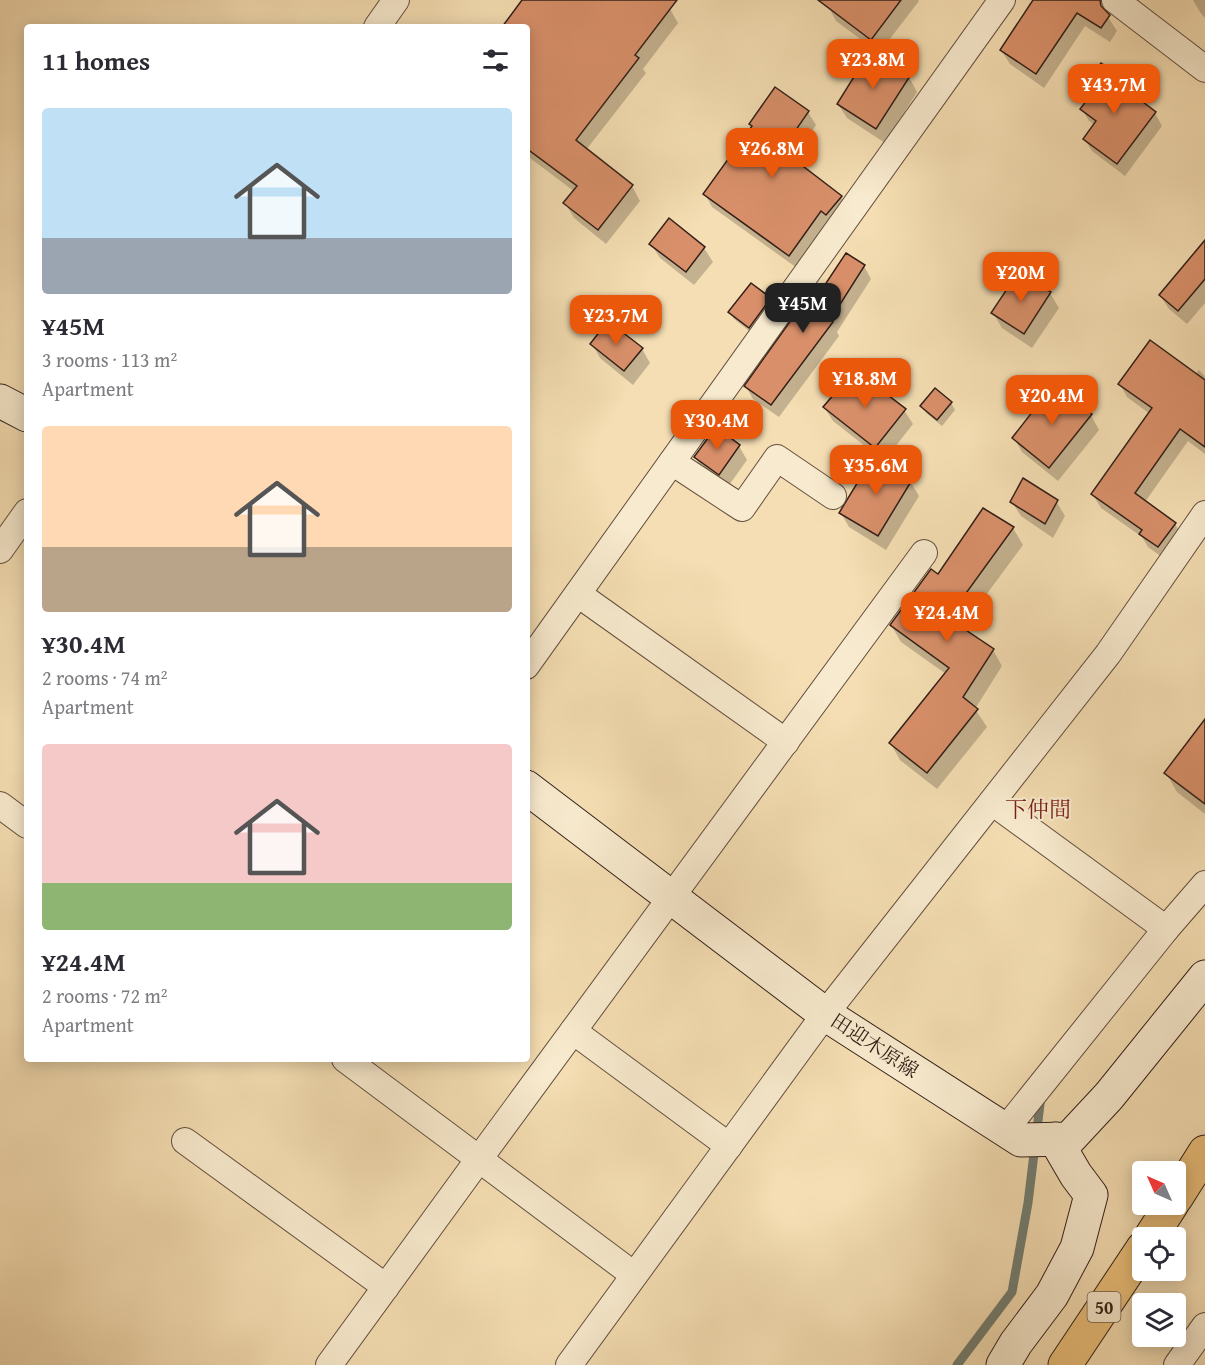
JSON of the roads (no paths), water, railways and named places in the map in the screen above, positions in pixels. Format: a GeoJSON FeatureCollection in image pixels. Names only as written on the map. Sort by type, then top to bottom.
{"type":"FeatureCollection","features":[{"type":"Feature","properties":{"kind":"main road"},"geometry":{"type":"LineString","coordinates":[[0,401],[24,413]]}},
{"type":"Feature","properties":{"kind":"main road","name":"田迎木原線"},"geometry":{"type":"LineString","coordinates":[[530,789],[825,1014],[1013,1135]]}},
{"type":"Feature","properties":{"kind":"main road"},"geometry":{"type":"LineString","coordinates":[[1013,1135],[1069,1139],[1109,1096],[1205,977]]}},
{"type":"Feature","properties":{"kind":"main road"},"geometry":{"type":"LineString","coordinates":[[1003,1365],[1016,1343],[1052,1295],[1077,1248],[1091,1195],[1076,1175],[1055,1139]]}},
{"type":"Feature","properties":{"kind":"main road"},"geometry":{"type":"LineString","coordinates":[[1186,1182],[1205,1152]]}},
{"type":"Feature","properties":{"kind":"main road","name":"50"},"geometry":{"type":"LineString","coordinates":[[1065,1365],[1132,1264]]}},
{"type":"Feature","properties":{"kind":"street"},"geometry":{"type":"LineString","coordinates":[[379,24],[396,0]]}},
{"type":"Feature","properties":{"kind":"street"},"geometry":{"type":"LineString","coordinates":[[530,660],[1002,0]]}},
{"type":"Feature","properties":{"kind":"street"},"geometry":{"type":"LineString","coordinates":[[1115,0],[1205,69]]}},
{"type":"Feature","properties":{"kind":"street"},"geometry":{"type":"LineString","coordinates":[[672,462],[742,508],[777,458],[833,496]]}},
{"type":"Feature","properties":{"kind":"street"},"geometry":{"type":"LineString","coordinates":[[569,1365],[825,1014],[1108,654],[1205,514]]}},
{"type":"Feature","properties":{"kind":"street"},"geometry":{"type":"LineString","coordinates":[[0,550],[24,516]]}},
{"type":"Feature","properties":{"kind":"street"},"geometry":{"type":"LineString","coordinates":[[329,1365],[924,553]]}},
{"type":"Feature","properties":{"kind":"street"},"geometry":{"type":"LineString","coordinates":[[578,594],[786,742]]}},
{"type":"Feature","properties":{"kind":"street"},"geometry":{"type":"LineString","coordinates":[[992,802],[1166,929]]}},
{"type":"Feature","properties":{"kind":"street"},"geometry":{"type":"LineString","coordinates":[[0,805],[24,823]]}},
{"type":"Feature","properties":{"kind":"street"},"geometry":{"type":"LineString","coordinates":[[1013,1135],[1166,929],[1205,884]]}},
{"type":"Feature","properties":{"kind":"street"},"geometry":{"type":"LineString","coordinates":[[573,1031],[729,1146]]}},
{"type":"Feature","properties":{"kind":"street"},"geometry":{"type":"LineString","coordinates":[[349,1062],[634,1275]]}},
{"type":"Feature","properties":{"kind":"street"},"geometry":{"type":"LineString","coordinates":[[185,1141],[386,1287]]}},
{"type":"Feature","properties":{"kind":"street"},"geometry":{"type":"LineString","coordinates":[[1177,1365],[1205,1326]]}},
{"type":"Feature","properties":{"kind":"waterway"},"geometry":{"type":"LineString","coordinates":[[957,1365],[1012,1292],[1028,1203],[1041,1096]]}},
{"type":"Feature","properties":{"kind":"district","name":"下仲間"},"geometry":{"type":"Point","coordinates":[1038,809]}}]}
